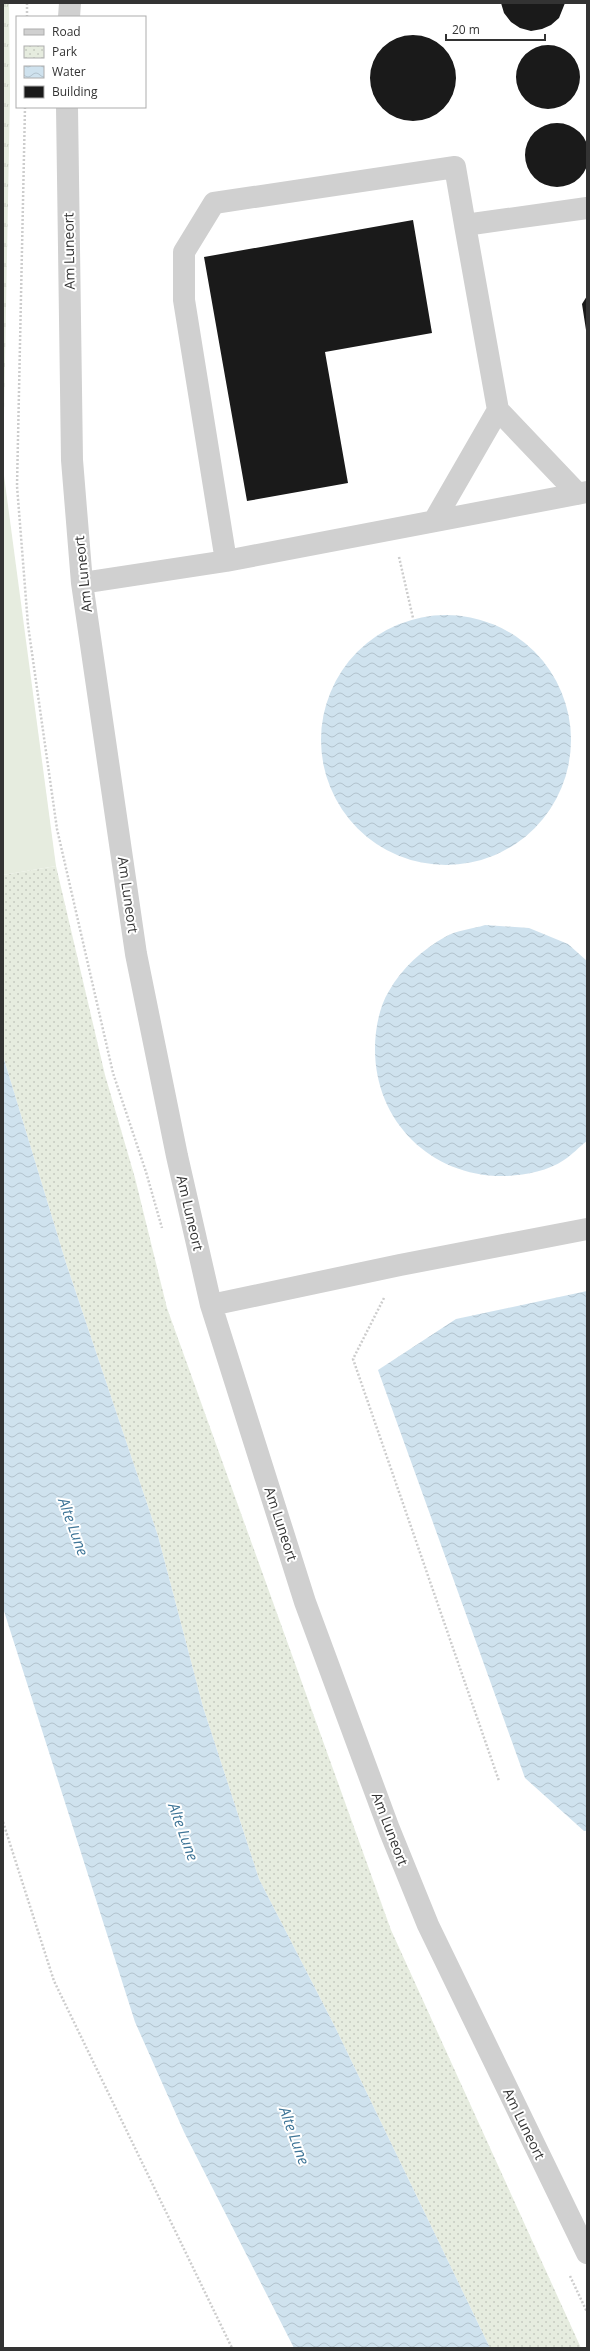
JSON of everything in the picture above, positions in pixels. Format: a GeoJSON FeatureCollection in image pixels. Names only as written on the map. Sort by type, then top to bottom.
{"type":"FeatureCollection","features":[{"type":"Feature","properties":{"kind":"street"},"geometry":{"type":"LineString","coordinates":[[69,16],[70,3]]}},
{"type":"Feature","properties":{"kind":"street","name":"Am Luneort"},"geometry":{"type":"LineString","coordinates":[[67,108],[72,460],[82,583],[136,954],[177,1156],[211,1305],[305,1602],[389,1829],[428,1925],[587,2253]]}},
{"type":"Feature","properties":{"kind":"street"},"geometry":{"type":"LineString","coordinates":[[226,561],[184,300],[184,252],[214,203],[455,167],[498,410],[583,493]]}},
{"type":"Feature","properties":{"kind":"street"},"geometry":{"type":"LineString","coordinates":[[465,225],[587,208]]}},
{"type":"Feature","properties":{"kind":"street"},"geometry":{"type":"LineString","coordinates":[[434,521],[498,410]]}},
{"type":"Feature","properties":{"kind":"street"},"geometry":{"type":"LineString","coordinates":[[82,583],[226,561],[583,493]]}},
{"type":"Feature","properties":{"kind":"street"},"geometry":{"type":"LineString","coordinates":[[211,1305],[400,1265],[587,1229]]}},
{"type":"Feature","properties":{"kind":"path"},"geometry":{"type":"LineString","coordinates":[[27,16],[28,3]]}},
{"type":"Feature","properties":{"kind":"path"},"geometry":{"type":"LineString","coordinates":[[393,529],[414,618]]}},
{"type":"Feature","properties":{"kind":"path"},"geometry":{"type":"LineString","coordinates":[[400,1265],[353,1359],[499,1781]]}},
{"type":"Feature","properties":{"kind":"path"},"geometry":{"type":"LineString","coordinates":[[3,1822],[54,1981],[232,2348]]}},
{"type":"Feature","properties":{"kind":"green space"},"geometry":{"type":"Polygon","coordinates":[[[3,3],[9,3],[10,95],[3,468],[3,3]]]}},
{"type":"Feature","properties":{"kind":"green space"},"geometry":{"type":"Polygon","coordinates":[[[3,468],[56,866],[3,875],[3,468]]]}},
{"type":"Feature","properties":{"kind":"green space"},"geometry":{"type":"Polygon","coordinates":[[[56,866],[105,1075],[135,1178],[167,1308],[391,1930],[581,2348],[490,2348],[335,2027],[259,1879],[203,1707],[158,1536],[66,1263],[3,1056],[3,875],[56,866]]]}},
{"type":"Feature","properties":{"kind":"water"},"geometry":{"type":"Polygon","coordinates":[[[434,615],[458,615],[482,620],[505,629],[535,651],[550,670],[562,692],[569,716],[571,740],[569,764],[562,788],[550,810],[535,829],[516,844],[494,856],[458,865],[434,865],[410,860],[387,851],[366,837],[349,820],[335,799],[326,776],[321,752],[321,728],[326,704],[335,681],[349,660],[366,643],[387,629],[410,620],[434,615]]]}},
{"type":"Feature","properties":{"kind":"water"},"geometry":{"type":"Polygon","coordinates":[[[485,925],[529,928],[568,944],[587,961],[587,1141],[558,1164],[544,1170],[521,1175],[506,1176],[479,1174],[455,1167],[432,1156],[413,1141],[397,1122],[385,1100],[378,1076],[375,1049],[377,1027],[380,1011],[394,983],[413,960],[437,942],[454,933],[485,925]]]}},
{"type":"Feature","properties":{"kind":"water","name":"Alte Lune"},"geometry":{"type":"Polygon","coordinates":[[[3,1056],[66,1263],[158,1536],[203,1707],[259,1879],[335,2027],[490,2348],[294,2348],[184,2132],[135,2022],[3,1608],[3,1056]]]}},
{"type":"Feature","properties":{"kind":"water"},"geometry":{"type":"Polygon","coordinates":[[[587,1291],[587,1831],[584,1831],[525,1778],[378,1370],[456,1319],[587,1291]]]}},
{"type":"Feature","properties":{"kind":"building"},"geometry":{"type":"Polygon","coordinates":[[[501,3],[565,3],[559,18],[551,25],[542,29],[531,31],[520,28],[511,22],[504,13],[501,3]]]}},
{"type":"Feature","properties":{"kind":"building"},"geometry":{"type":"Polygon","coordinates":[[[413,35],[430,38],[444,47],[453,61],[456,78],[453,95],[444,109],[430,118],[413,121],[396,118],[382,109],[373,95],[370,78],[373,61],[382,47],[396,38],[413,35]]]}},
{"type":"Feature","properties":{"kind":"building"},"geometry":{"type":"Polygon","coordinates":[[[548,45],[560,47],[571,54],[578,65],[580,77],[578,89],[571,100],[560,107],[548,109],[536,107],[525,100],[518,89],[516,77],[518,65],[525,54],[536,47],[548,45]]]}},
{"type":"Feature","properties":{"kind":"building"},"geometry":{"type":"Polygon","coordinates":[[[557,123],[575,128],[580,132],[584,137],[589,155],[584,173],[580,178],[575,182],[557,187],[539,182],[534,178],[530,173],[525,155],[530,137],[534,132],[539,128],[557,123]]]}},
{"type":"Feature","properties":{"kind":"building"},"geometry":{"type":"Polygon","coordinates":[[[413,220],[432,333],[325,352],[348,483],[247,501],[204,257],[413,220]]]}},
{"type":"Feature","properties":{"kind":"building"},"geometry":{"type":"Polygon","coordinates":[[[587,296],[587,330],[586,330],[582,304],[587,296]]]}}]}
